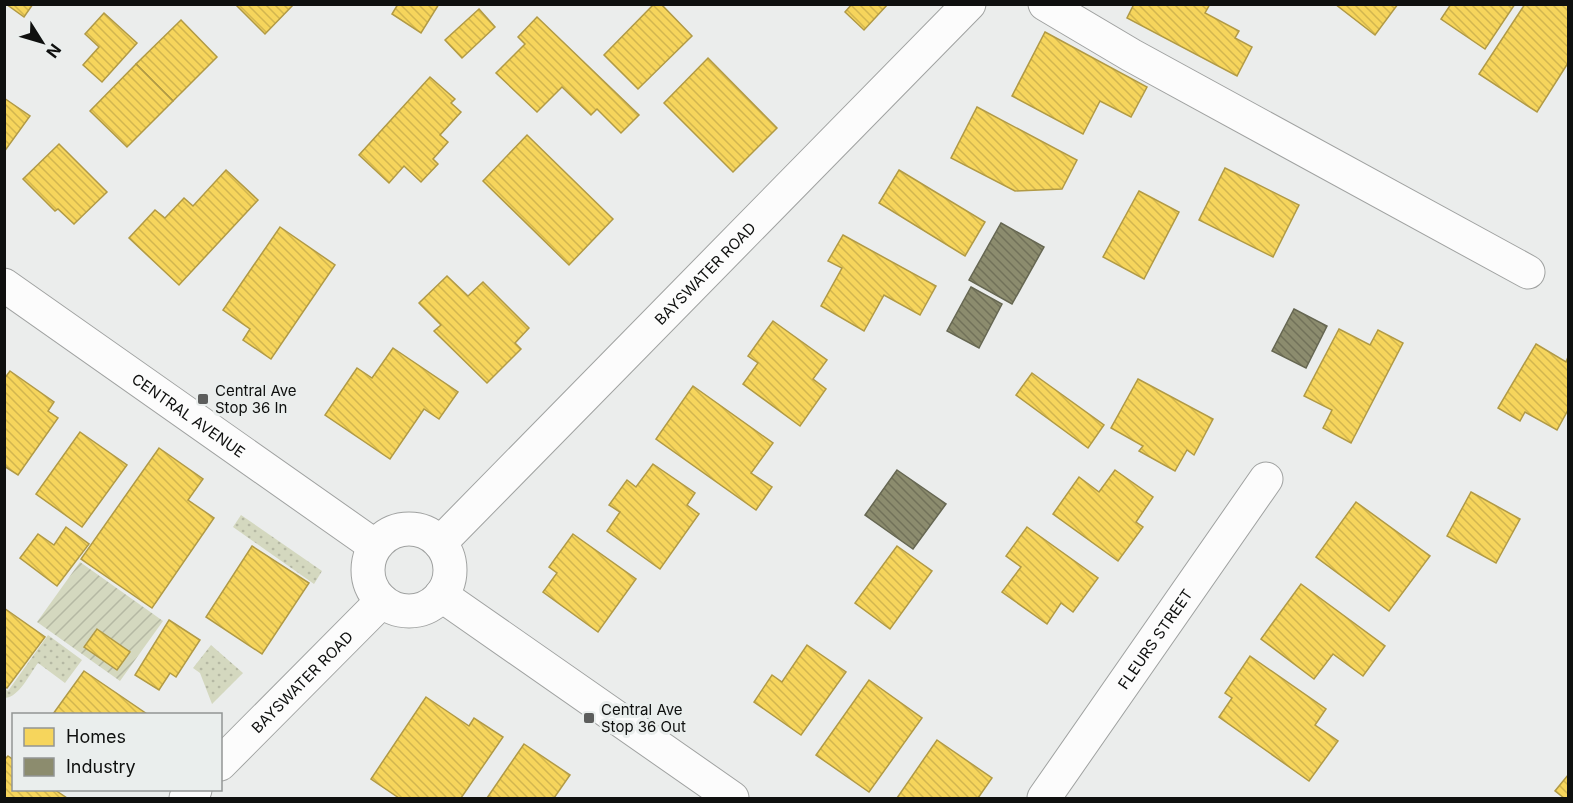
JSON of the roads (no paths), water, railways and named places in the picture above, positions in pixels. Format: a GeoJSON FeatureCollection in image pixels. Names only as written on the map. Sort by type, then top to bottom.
{"type":"FeatureCollection","features":[{"type":"Feature","properties":{"kind":"street","name":"BAYSWATER ROAD"},"geometry":{"type":"LineString","coordinates":[[440,543],[969,4]]}},
{"type":"Feature","properties":{"kind":"street"},"geometry":{"type":"LineString","coordinates":[[1045,4],[1131,55],[1528,272]]}},
{"type":"Feature","properties":{"kind":"street","name":"CENTRAL AVENUE"},"geometry":{"type":"LineString","coordinates":[[4,285],[375,546]]}},
{"type":"Feature","properties":{"kind":"street","name":"FLEURS STREET"},"geometry":{"type":"LineString","coordinates":[[1044,798],[1266,479]]}},
{"type":"Feature","properties":{"kind":"street"},"geometry":{"type":"LineString","coordinates":[[420,530],[431,535],[440,543],[447,555],[450,569],[448,583],[441,595],[431,604],[406,611],[393,608],[382,601],[374,592],[369,581],[370,557],[375,546],[395,531],[420,530]]}},
{"type":"Feature","properties":{"kind":"street"},"geometry":{"type":"LineString","coordinates":[[441,595],[732,798]]}},
{"type":"Feature","properties":{"kind":"street","name":"BAYSWATER ROAD"},"geometry":{"type":"LineString","coordinates":[[222,762],[382,601]]}},
{"type":"Feature","properties":{"kind":"place","name":"Central Ave Stop 36 In"},"geometry":{"type":"Point","coordinates":[203,399]}},
{"type":"Feature","properties":{"kind":"place","name":"Central Ave Stop 36 Out"},"geometry":{"type":"Point","coordinates":[589,718]}}]}
